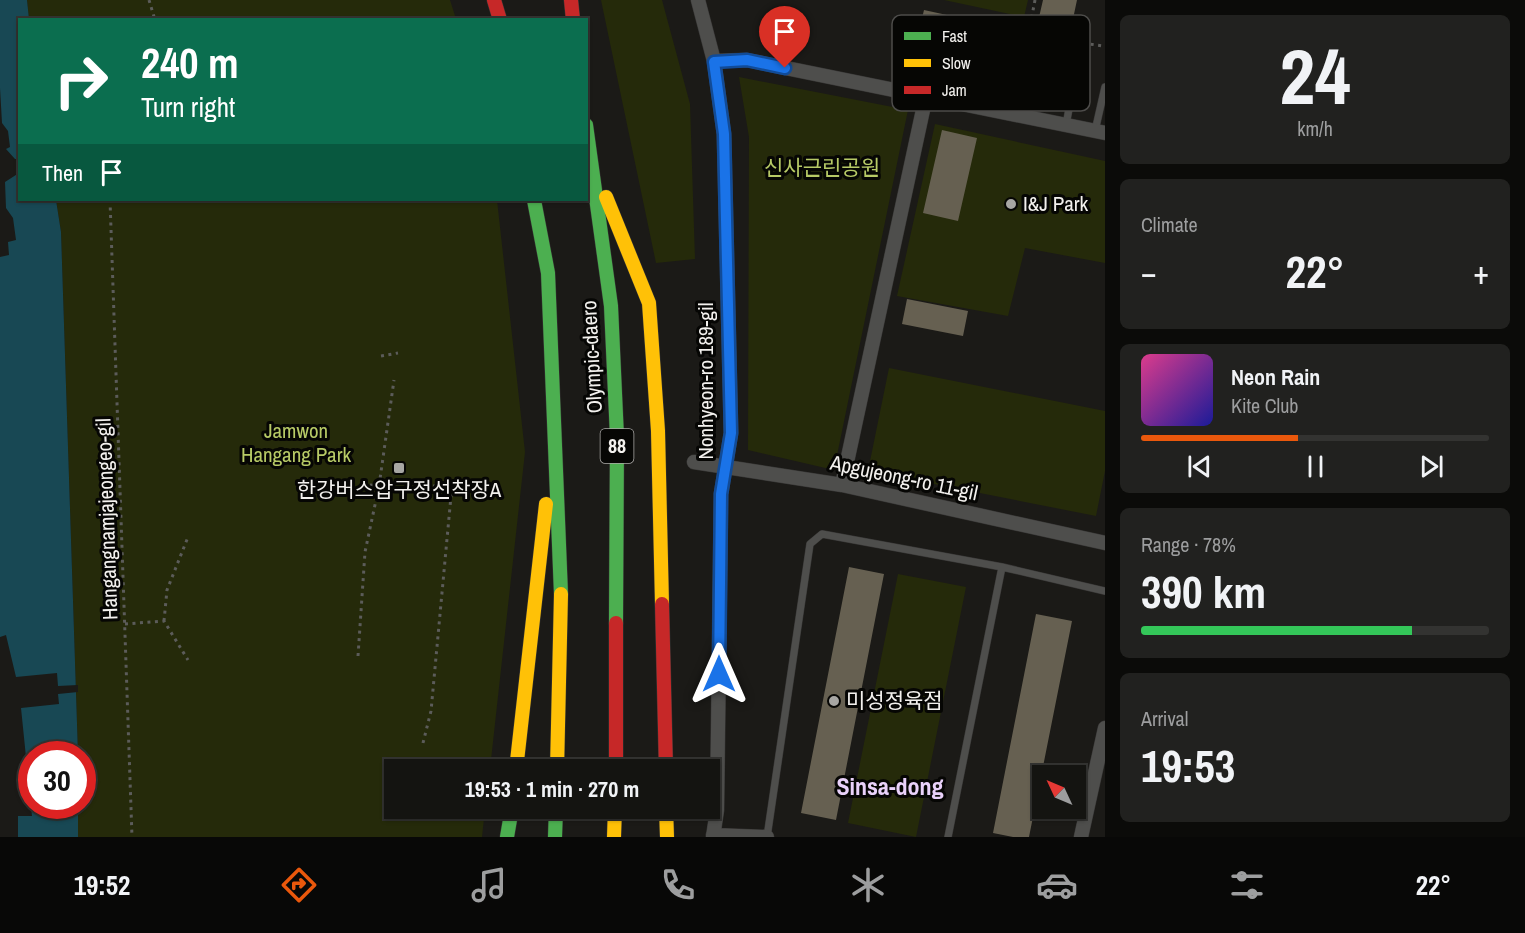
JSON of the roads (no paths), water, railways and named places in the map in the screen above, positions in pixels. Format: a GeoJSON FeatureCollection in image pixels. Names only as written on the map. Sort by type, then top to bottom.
{"type":"FeatureCollection","features":[{"type":"Feature","properties":{"kind":"highway"},"geometry":{"type":"LineString","coordinates":[[494,0],[499,18]]}},
{"type":"Feature","properties":{"kind":"highway"},"geometry":{"type":"LineString","coordinates":[[571,0],[573,18]]}},
{"type":"Feature","properties":{"kind":"highway","name":"Olympic-daero"},"geometry":{"type":"LineString","coordinates":[[588,138],[611,306],[616,413],[616,759]]}},
{"type":"Feature","properties":{"kind":"highway"},"geometry":{"type":"LineString","coordinates":[[591,160],[649,303],[658,431],[666,759]]}},
{"type":"Feature","properties":{"kind":"highway","name":"Olympic-daero"},"geometry":{"type":"LineString","coordinates":[[534,201],[548,273],[553,438],[562,566],[557,759]]}},
{"type":"Feature","properties":{"kind":"highway"},"geometry":{"type":"LineString","coordinates":[[517,759],[553,438]]}},
{"type":"Feature","properties":{"kind":"highway"},"geometry":{"type":"LineString","coordinates":[[507,837],[510,819]]}},
{"type":"Feature","properties":{"kind":"highway"},"geometry":{"type":"LineString","coordinates":[[555,837],[556,819]]}},
{"type":"Feature","properties":{"kind":"highway"},"geometry":{"type":"LineString","coordinates":[[614,837],[615,819]]}},
{"type":"Feature","properties":{"kind":"highway"},"geometry":{"type":"LineString","coordinates":[[666,819],[667,837]]}},
{"type":"Feature","properties":{"kind":"street","name":"Nonhyeon-ro 189-gil"},"geometry":{"type":"LineString","coordinates":[[698,0],[714,62],[724,134],[731,433],[721,494],[717,810],[713,836]]}},
{"type":"Feature","properties":{"kind":"street"},"geometry":{"type":"LineString","coordinates":[[714,62],[747,60],[892,89]]}},
{"type":"Feature","properties":{"kind":"street"},"geometry":{"type":"LineString","coordinates":[[842,486],[923,111]]}},
{"type":"Feature","properties":{"kind":"street"},"geometry":{"type":"LineString","coordinates":[[998,111],[1100,132]]}},
{"type":"Feature","properties":{"kind":"street","name":"Apgujeong-ro 11-gil"},"geometry":{"type":"LineString","coordinates":[[694,462],[842,486],[1105,543]]}},
{"type":"Feature","properties":{"kind":"street"},"geometry":{"type":"LineString","coordinates":[[1081,837],[1105,728]]}},
{"type":"Feature","properties":{"kind":"street"},"geometry":{"type":"LineString","coordinates":[[713,836],[766,837]]}},
{"type":"Feature","properties":{"kind":"lane"},"geometry":{"type":"LineString","coordinates":[[1100,132],[1105,87]]}},
{"type":"Feature","properties":{"kind":"lane"},"geometry":{"type":"LineString","coordinates":[[1066,125],[1069,111]]}},
{"type":"Feature","properties":{"kind":"lane"},"geometry":{"type":"LineString","coordinates":[[766,837],[810,544],[822,534],[1002,567],[1105,591]]}},
{"type":"Feature","properties":{"kind":"lane"},"geometry":{"type":"LineString","coordinates":[[948,837],[1002,567]]}},
{"type":"Feature","properties":{"kind":"water"},"geometry":{"type":"Polygon","coordinates":[[[0,0],[27,0],[29,18],[18,18],[18,201],[56,201],[61,232],[78,741],[18,741],[18,819],[78,819],[78,837],[0,837],[0,0]]]}},
{"type":"Feature","properties":{"kind":"place","name":"I&J Park"},"geometry":{"type":"Point","coordinates":[1011,204]}},
{"type":"Feature","properties":{"kind":"place","name":"한강버스압구정선착장A"},"geometry":{"type":"Point","coordinates":[399,468]}},
{"type":"Feature","properties":{"kind":"place","name":"미성정육점"},"geometry":{"type":"Point","coordinates":[834,701]}},
{"type":"Feature","properties":{"kind":"district","name":"Sinsa-dong"},"geometry":{"type":"Point","coordinates":[890,787]}},
{"type":"Feature","properties":{"kind":"park label","name":"신사근린공원"},"geometry":{"type":"Point","coordinates":[822,168]}},
{"type":"Feature","properties":{"kind":"park label","name":"Jamwon Hangang Park"},"geometry":{"type":"Point","coordinates":[296,443]}}]}
